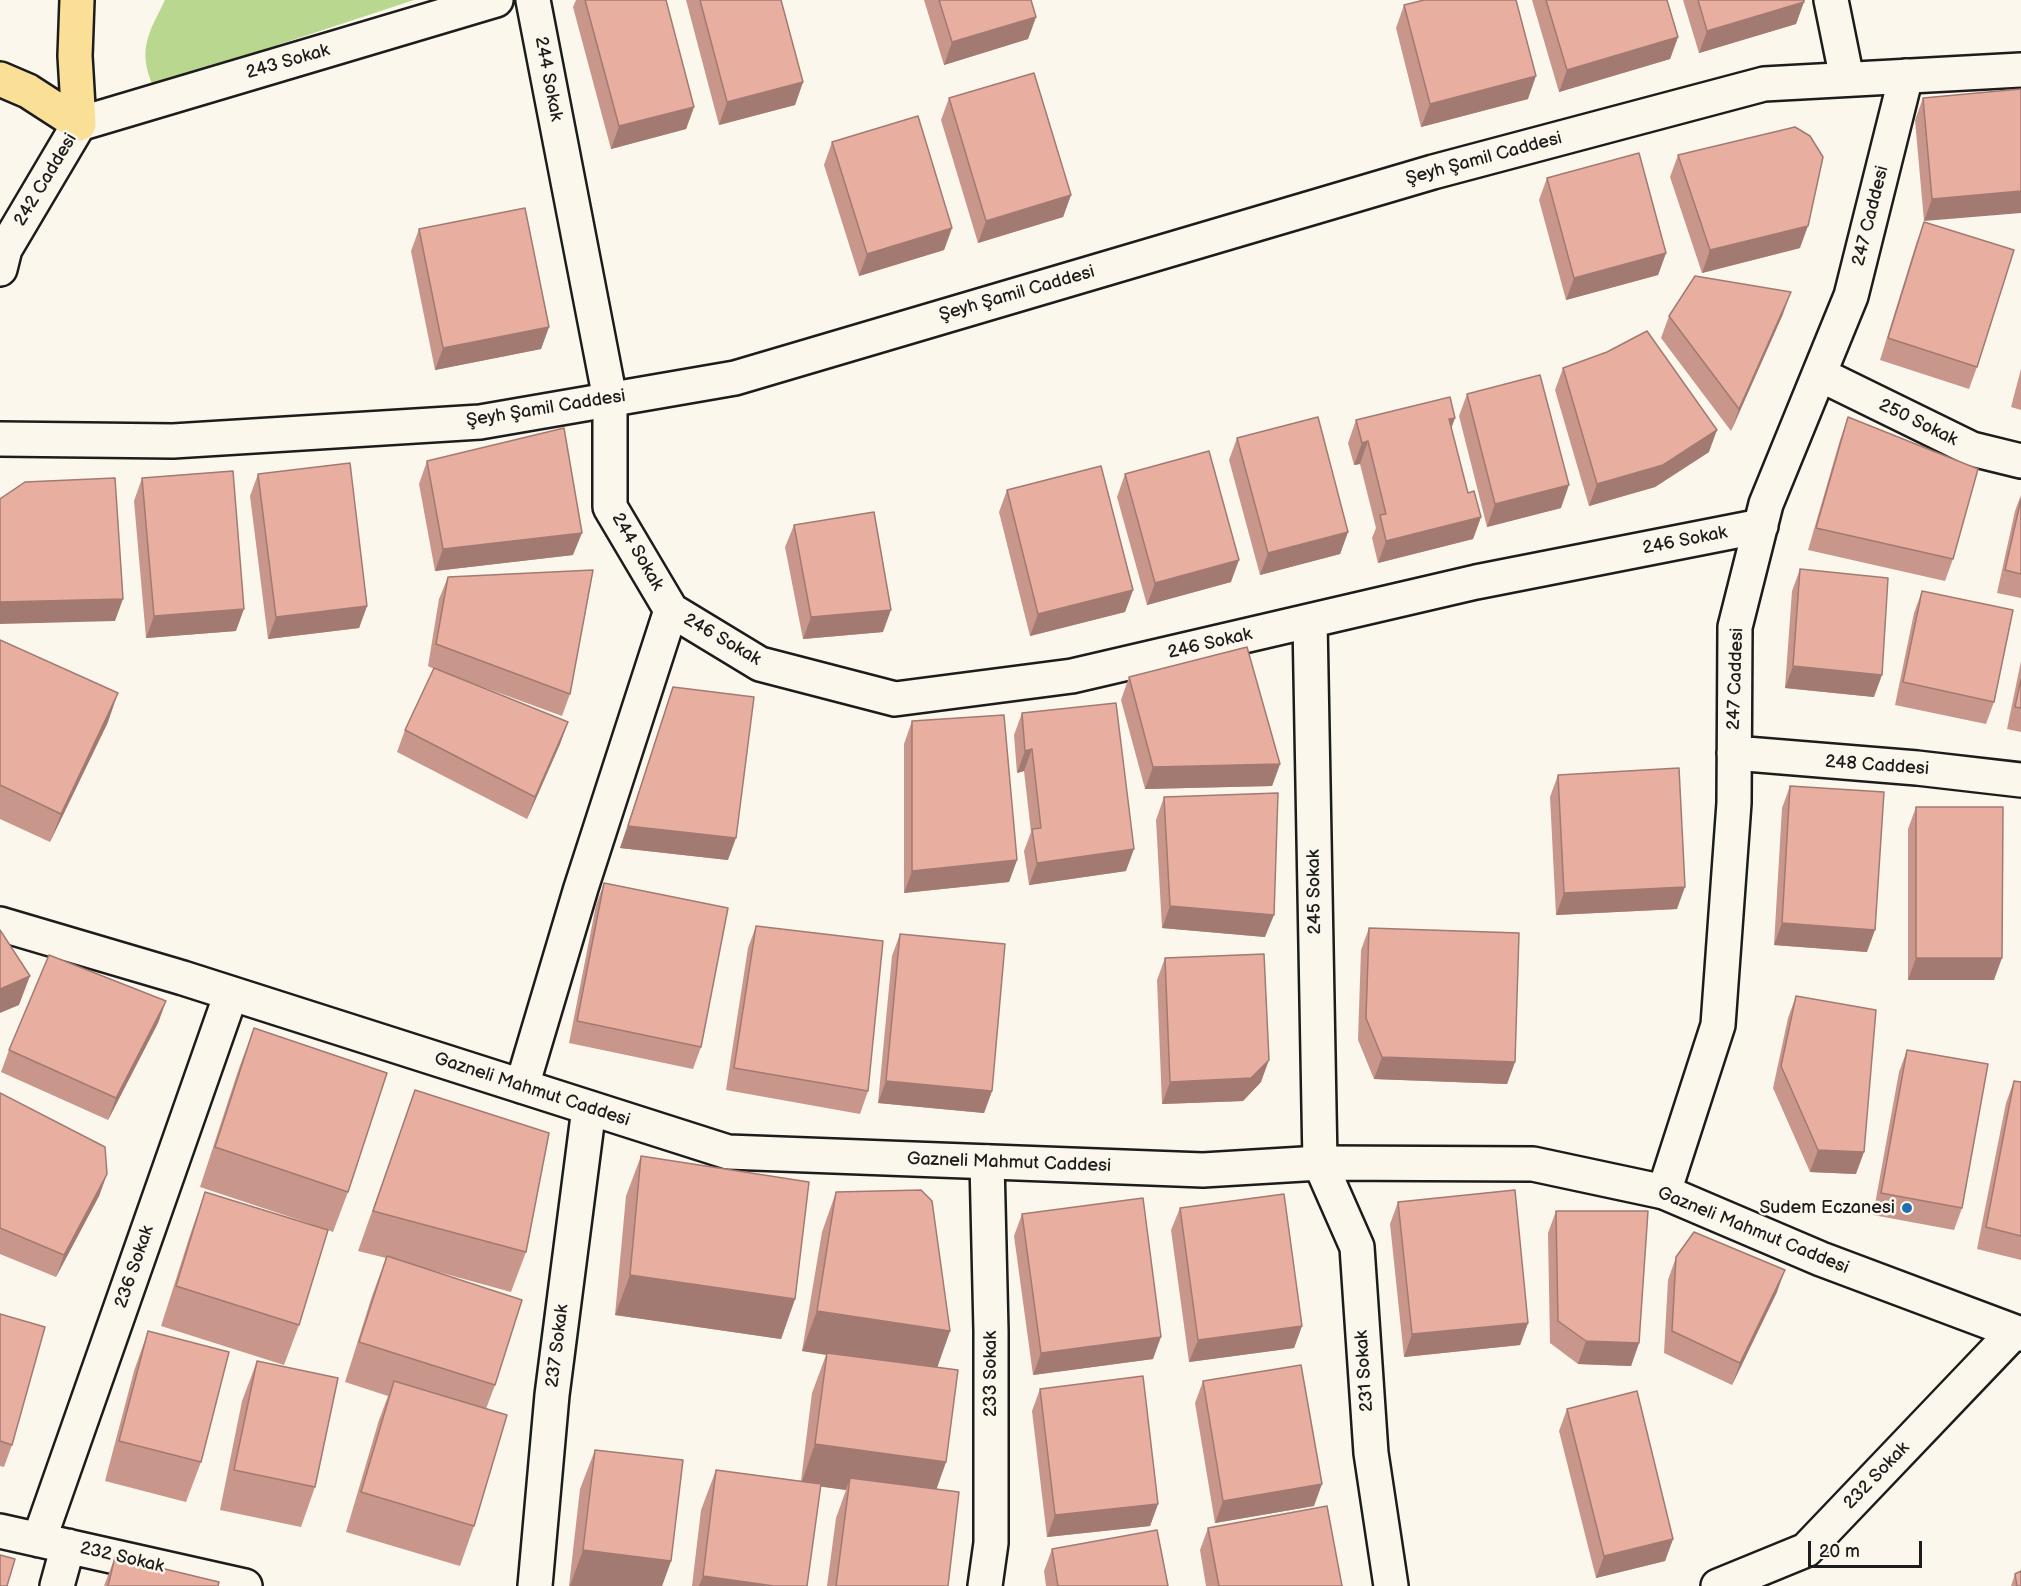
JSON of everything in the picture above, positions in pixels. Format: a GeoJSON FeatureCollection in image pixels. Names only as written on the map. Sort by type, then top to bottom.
{"type":"FeatureCollection","features":[{"type":"Feature","properties":{"kind":"highway"},"geometry":{"type":"LineString","coordinates":[[77,0],[75,56],[79,124]]}},
{"type":"Feature","properties":{"kind":"highway"},"geometry":{"type":"LineString","coordinates":[[0,79],[28,91],[79,124]]}},
{"type":"Feature","properties":{"kind":"street","name":"243 Sokak"},"geometry":{"type":"LineString","coordinates":[[79,124],[496,0]]}},
{"type":"Feature","properties":{"kind":"street","name":"244 Sokak"},"geometry":{"type":"LineString","coordinates":[[522,1086],[581,888],[671,610],[610,507],[610,399],[533,0]]}},
{"type":"Feature","properties":{"kind":"street"},"geometry":{"type":"LineString","coordinates":[[1831,0],[1847,79]]}},
{"type":"Feature","properties":{"kind":"street","name":"Şeyh Şamil Caddesi"},"geometry":{"type":"LineString","coordinates":[[0,439],[173,441],[480,422],[735,378],[1432,172],[1764,84],[2021,70]]}},
{"type":"Feature","properties":{"kind":"street","name":"247 Caddesi"},"geometry":{"type":"LineString","coordinates":[[1664,1192],[1718,1025],[1734,803],[1735,627],[1766,504],[1851,296],[1906,76]]}},
{"type":"Feature","properties":{"kind":"street","name":"242 Caddesi"},"geometry":{"type":"LineString","coordinates":[[0,269],[4,249],[79,124]]}},
{"type":"Feature","properties":{"kind":"street","name":"250 Sokak"},"geometry":{"type":"LineString","coordinates":[[1819,374],[1972,449],[2021,461]]}},
{"type":"Feature","properties":{"kind":"street","name":"246 Sokak"},"geometry":{"type":"LineString","coordinates":[[671,610],[760,664],[895,699],[1072,676],[1476,582],[1761,526]]}},
{"type":"Feature","properties":{"kind":"street","name":"245 Sokak"},"geometry":{"type":"LineString","coordinates":[[1310,621],[1320,1163]]}},
{"type":"Feature","properties":{"kind":"street","name":"248 Caddesi"},"geometry":{"type":"LineString","coordinates":[[1734,753],[1917,768],[2021,780]]}},
{"type":"Feature","properties":{"kind":"street","name":"Gazneli Mahmut Caddesi"},"geometry":{"type":"LineString","coordinates":[[0,924],[231,994],[728,1152],[1203,1170],[1320,1163],[1533,1164],[1664,1192],[1821,1259],[2017,1334]]}},
{"type":"Feature","properties":{"kind":"street","name":"236 Sokak"},"geometry":{"type":"LineString","coordinates":[[57,1586],[53,1543],[231,994]]}},
{"type":"Feature","properties":{"kind":"street","name":"237 Sokak"},"geometry":{"type":"LineString","coordinates":[[535,1586],[552,1395],[589,1107]]}},
{"type":"Feature","properties":{"kind":"street","name":"233 Sokak"},"geometry":{"type":"LineString","coordinates":[[985,1586],[991,1543],[991,1331],[987,1162]]}},
{"type":"Feature","properties":{"kind":"street","name":"231 Sokak"},"geometry":{"type":"LineString","coordinates":[[1320,1163],[1357,1247],[1371,1453],[1391,1586]]}},
{"type":"Feature","properties":{"kind":"street","name":"232 Sokak"},"geometry":{"type":"LineString","coordinates":[[1718,1586],[1806,1550],[2017,1334]]}},
{"type":"Feature","properties":{"kind":"street","name":"232 Sokak"},"geometry":{"type":"LineString","coordinates":[[0,1531],[245,1586]]}},
{"type":"Feature","properties":{"kind":"green space"},"geometry":{"type":"Polygon","coordinates":[[[165,0],[414,0],[153,86],[146,62],[147,42],[165,0]]]}},
{"type":"Feature","properties":{"kind":"building"},"geometry":{"type":"Polygon","coordinates":[[[585,0],[666,0],[694,107],[619,126],[585,0]]]}},
{"type":"Feature","properties":{"kind":"building"},"geometry":{"type":"Polygon","coordinates":[[[700,0],[781,0],[803,82],[727,102],[700,0]]]}},
{"type":"Feature","properties":{"kind":"building"},"geometry":{"type":"Polygon","coordinates":[[[939,0],[1031,0],[1036,17],[952,42],[939,0]]]}},
{"type":"Feature","properties":{"kind":"building"},"geometry":{"type":"Polygon","coordinates":[[[1424,0],[1516,0],[1536,76],[1430,104],[1404,5],[1424,0]]]}},
{"type":"Feature","properties":{"kind":"building"},"geometry":{"type":"Polygon","coordinates":[[[1546,0],[1667,0],[1678,37],[1567,70],[1546,0]]]}},
{"type":"Feature","properties":{"kind":"building"},"geometry":{"type":"Polygon","coordinates":[[[1698,0],[1804,0],[1804,2],[1707,31],[1698,0]]]}},
{"type":"Feature","properties":{"kind":"building"},"geometry":{"type":"Polygon","coordinates":[[[1034,73],[1071,195],[986,221],[949,98],[1034,73]]]}},
{"type":"Feature","properties":{"kind":"building"},"geometry":{"type":"Polygon","coordinates":[[[2021,89],[2021,191],[1932,199],[1923,98],[2021,89]]]}},
{"type":"Feature","properties":{"kind":"building"},"geometry":{"type":"Polygon","coordinates":[[[918,116],[952,228],[867,254],[832,142],[918,116]]]}},
{"type":"Feature","properties":{"kind":"building"},"geometry":{"type":"Polygon","coordinates":[[[1795,127],[1810,136],[1823,157],[1808,226],[1710,250],[1678,155],[1795,127]]]}},
{"type":"Feature","properties":{"kind":"building"},"geometry":{"type":"Polygon","coordinates":[[[1639,153],[1666,253],[1574,278],[1547,178],[1639,153]]]}},
{"type":"Feature","properties":{"kind":"building"},"geometry":{"type":"Polygon","coordinates":[[[525,208],[549,327],[443,348],[419,229],[525,208]]]}},
{"type":"Feature","properties":{"kind":"building"},"geometry":{"type":"Polygon","coordinates":[[[1924,222],[2014,250],[1977,367],[1888,338],[1924,222]]]}},
{"type":"Feature","properties":{"kind":"building"},"geometry":{"type":"Polygon","coordinates":[[[1695,276],[1791,292],[1739,409],[1669,316],[1695,276]]]}},
{"type":"Feature","properties":{"kind":"building"},"geometry":{"type":"Polygon","coordinates":[[[1647,331],[1717,430],[1663,465],[1597,484],[1563,368],[1607,352],[1647,331]]]}},
{"type":"Feature","properties":{"kind":"building"},"geometry":{"type":"Polygon","coordinates":[[[1540,375],[1569,485],[1495,504],[1467,394],[1540,375]]]}},
{"type":"Feature","properties":{"kind":"building"},"geometry":{"type":"Polygon","coordinates":[[[1450,397],[1455,418],[1449,419],[1468,493],[1474,491],[1481,517],[1386,541],[1380,515],[1386,514],[1368,441],[1362,443],[1356,420],[1450,397]]]}},
{"type":"Feature","properties":{"kind":"building"},"geometry":{"type":"Polygon","coordinates":[[[1318,417],[1348,532],[1268,553],[1237,438],[1318,417]]]}},
{"type":"Feature","properties":{"kind":"building"},"geometry":{"type":"Polygon","coordinates":[[[1848,417],[1978,469],[1953,559],[1816,528],[1848,417]]]}},
{"type":"Feature","properties":{"kind":"building"},"geometry":{"type":"Polygon","coordinates":[[[564,428],[582,533],[443,549],[427,461],[564,428]]]}},
{"type":"Feature","properties":{"kind":"building"},"geometry":{"type":"Polygon","coordinates":[[[1209,451],[1239,560],[1155,583],[1125,474],[1209,451]]]}},
{"type":"Feature","properties":{"kind":"building"},"geometry":{"type":"Polygon","coordinates":[[[350,463],[367,606],[276,617],[258,474],[350,463]]]}},
{"type":"Feature","properties":{"kind":"building"},"geometry":{"type":"Polygon","coordinates":[[[1101,466],[1133,590],[1038,614],[1007,490],[1101,466]]]}},
{"type":"Feature","properties":{"kind":"building"},"geometry":{"type":"Polygon","coordinates":[[[233,471],[244,609],[154,616],[142,478],[233,471]]]}},
{"type":"Feature","properties":{"kind":"building"},"geometry":{"type":"Polygon","coordinates":[[[115,478],[123,599],[0,602],[0,499],[25,482],[115,478]]]}},
{"type":"Feature","properties":{"kind":"building"},"geometry":{"type":"Polygon","coordinates":[[[2021,499],[2021,574],[2005,570],[2021,499]]]}},
{"type":"Feature","properties":{"kind":"building"},"geometry":{"type":"Polygon","coordinates":[[[874,512],[891,610],[811,617],[794,525],[874,512]]]}},
{"type":"Feature","properties":{"kind":"building"},"geometry":{"type":"Polygon","coordinates":[[[1800,569],[1888,578],[1882,675],[1793,666],[1800,569]]]}},
{"type":"Feature","properties":{"kind":"building"},"geometry":{"type":"Polygon","coordinates":[[[593,570],[570,694],[436,644],[448,577],[593,570]]]}},
{"type":"Feature","properties":{"kind":"building"},"geometry":{"type":"Polygon","coordinates":[[[1922,591],[2013,610],[1994,702],[1903,682],[1922,591]]]}},
{"type":"Feature","properties":{"kind":"building"},"geometry":{"type":"Polygon","coordinates":[[[0,640],[118,693],[61,814],[0,785],[0,640]]]}},
{"type":"Feature","properties":{"kind":"building"},"geometry":{"type":"Polygon","coordinates":[[[1247,647],[1280,764],[1153,767],[1129,677],[1247,647]]]}},
{"type":"Feature","properties":{"kind":"building"},"geometry":{"type":"Polygon","coordinates":[[[434,668],[568,722],[535,797],[405,730],[434,668]]]}},
{"type":"Feature","properties":{"kind":"building"},"geometry":{"type":"Polygon","coordinates":[[[2021,679],[2021,708],[2015,707],[2021,679]]]}},
{"type":"Feature","properties":{"kind":"building"},"geometry":{"type":"Polygon","coordinates":[[[673,687],[754,697],[736,838],[628,826],[673,687]]]}},
{"type":"Feature","properties":{"kind":"building"},"geometry":{"type":"Polygon","coordinates":[[[1116,703],[1134,849],[1037,863],[1032,829],[1041,828],[1032,749],[1025,751],[1022,713],[1116,703]]]}},
{"type":"Feature","properties":{"kind":"building"},"geometry":{"type":"Polygon","coordinates":[[[1004,715],[1017,860],[912,871],[912,721],[1004,715]]]}},
{"type":"Feature","properties":{"kind":"building"},"geometry":{"type":"Polygon","coordinates":[[[1679,768],[1685,887],[1564,893],[1558,775],[1679,768]]]}},
{"type":"Feature","properties":{"kind":"building"},"geometry":{"type":"Polygon","coordinates":[[[1790,786],[1884,792],[1875,930],[1782,923],[1790,786]]]}},
{"type":"Feature","properties":{"kind":"building"},"geometry":{"type":"Polygon","coordinates":[[[1278,793],[1274,915],[1170,906],[1164,797],[1278,793]]]}},
{"type":"Feature","properties":{"kind":"building"},"geometry":{"type":"Polygon","coordinates":[[[1916,807],[2003,807],[2002,958],[1916,958],[1916,807]]]}},
{"type":"Feature","properties":{"kind":"building"},"geometry":{"type":"Polygon","coordinates":[[[604,883],[728,908],[701,1047],[577,1021],[604,883]]]}},
{"type":"Feature","properties":{"kind":"building"},"geometry":{"type":"Polygon","coordinates":[[[756,926],[883,941],[868,1091],[734,1068],[756,926]]]}},
{"type":"Feature","properties":{"kind":"building"},"geometry":{"type":"Polygon","coordinates":[[[1369,928],[1519,933],[1515,1062],[1382,1057],[1366,1018],[1369,928]]]}},
{"type":"Feature","properties":{"kind":"building"},"geometry":{"type":"Polygon","coordinates":[[[0,930],[30,976],[0,989],[0,930]]]}},
{"type":"Feature","properties":{"kind":"building"},"geometry":{"type":"Polygon","coordinates":[[[900,934],[1005,944],[992,1091],[886,1081],[900,934]]]}},
{"type":"Feature","properties":{"kind":"building"},"geometry":{"type":"Polygon","coordinates":[[[1264,954],[1269,1060],[1251,1078],[1170,1082],[1165,958],[1264,954]]]}},
{"type":"Feature","properties":{"kind":"building"},"geometry":{"type":"Polygon","coordinates":[[[49,955],[166,1001],[116,1098],[9,1050],[49,955]]]}},
{"type":"Feature","properties":{"kind":"building"},"geometry":{"type":"Polygon","coordinates":[[[1796,996],[1876,1010],[1864,1152],[1818,1150],[1781,1066],[1796,996]]]}},
{"type":"Feature","properties":{"kind":"building"},"geometry":{"type":"Polygon","coordinates":[[[254,1028],[387,1073],[348,1192],[215,1147],[254,1028]]]}},
{"type":"Feature","properties":{"kind":"building"},"geometry":{"type":"Polygon","coordinates":[[[1907,1050],[1988,1064],[1962,1208],[1881,1193],[1907,1050]]]}},
{"type":"Feature","properties":{"kind":"building"},"geometry":{"type":"Polygon","coordinates":[[[2014,1081],[2021,1082],[2021,1236],[1986,1227],[2014,1081]]]}},
{"type":"Feature","properties":{"kind":"building"},"geometry":{"type":"Polygon","coordinates":[[[415,1090],[549,1133],[526,1252],[373,1211],[415,1090]]]}},
{"type":"Feature","properties":{"kind":"building"},"geometry":{"type":"Polygon","coordinates":[[[0,1093],[105,1147],[107,1174],[64,1255],[0,1228],[0,1093]]]}},
{"type":"Feature","properties":{"kind":"building"},"geometry":{"type":"Polygon","coordinates":[[[641,1156],[809,1182],[795,1299],[630,1275],[641,1156]]]}},
{"type":"Feature","properties":{"kind":"building"},"geometry":{"type":"Polygon","coordinates":[[[921,1190],[932,1201],[950,1331],[817,1311],[836,1192],[921,1190]]]}},
{"type":"Feature","properties":{"kind":"building"},"geometry":{"type":"Polygon","coordinates":[[[1515,1190],[1528,1323],[1412,1334],[1398,1202],[1515,1190]]]}},
{"type":"Feature","properties":{"kind":"building"},"geometry":{"type":"Polygon","coordinates":[[[205,1192],[328,1230],[299,1325],[176,1286],[205,1192]]]}},
{"type":"Feature","properties":{"kind":"building"},"geometry":{"type":"Polygon","coordinates":[[[1284,1194],[1302,1326],[1198,1340],[1180,1208],[1284,1194]]]}},
{"type":"Feature","properties":{"kind":"building"},"geometry":{"type":"Polygon","coordinates":[[[1143,1198],[1161,1337],[1041,1353],[1022,1214],[1143,1198]]]}},
{"type":"Feature","properties":{"kind":"building"},"geometry":{"type":"Polygon","coordinates":[[[1556,1211],[1648,1211],[1639,1343],[1586,1341],[1558,1321],[1556,1211]]]}},
{"type":"Feature","properties":{"kind":"building"},"geometry":{"type":"Polygon","coordinates":[[[1694,1232],[1785,1270],[1740,1363],[1672,1331],[1676,1257],[1694,1232]]]}},
{"type":"Feature","properties":{"kind":"building"},"geometry":{"type":"Polygon","coordinates":[[[387,1256],[522,1300],[495,1385],[359,1342],[387,1256]]]}},
{"type":"Feature","properties":{"kind":"building"},"geometry":{"type":"Polygon","coordinates":[[[0,1314],[45,1327],[12,1445],[0,1441],[0,1314]]]}},
{"type":"Feature","properties":{"kind":"building"},"geometry":{"type":"Polygon","coordinates":[[[148,1331],[229,1352],[201,1462],[119,1441],[148,1331]]]}},
{"type":"Feature","properties":{"kind":"building"},"geometry":{"type":"Polygon","coordinates":[[[827,1353],[958,1370],[946,1462],[815,1444],[827,1353]]]}},
{"type":"Feature","properties":{"kind":"building"},"geometry":{"type":"Polygon","coordinates":[[[257,1361],[338,1378],[315,1487],[234,1470],[257,1361]]]}},
{"type":"Feature","properties":{"kind":"building"},"geometry":{"type":"Polygon","coordinates":[[[1301,1365],[1322,1484],[1223,1501],[1203,1381],[1301,1365]]]}},
{"type":"Feature","properties":{"kind":"building"},"geometry":{"type":"Polygon","coordinates":[[[1143,1376],[1158,1504],[1055,1515],[1040,1389],[1143,1376]]]}},
{"type":"Feature","properties":{"kind":"building"},"geometry":{"type":"Polygon","coordinates":[[[394,1381],[507,1415],[474,1526],[361,1492],[394,1381]]]}},
{"type":"Feature","properties":{"kind":"building"},"geometry":{"type":"Polygon","coordinates":[[[1637,1391],[1673,1539],[1604,1556],[1567,1409],[1637,1391]]]}},
{"type":"Feature","properties":{"kind":"building"},"geometry":{"type":"Polygon","coordinates":[[[595,1450],[683,1460],[671,1561],[583,1550],[595,1450]]]}},
{"type":"Feature","properties":{"kind":"building"},"geometry":{"type":"Polygon","coordinates":[[[716,1470],[821,1484],[807,1586],[774,1586],[703,1576],[716,1470]]]}},
{"type":"Feature","properties":{"kind":"building"},"geometry":{"type":"Polygon","coordinates":[[[850,1478],[959,1492],[948,1586],[836,1586],[850,1478]]]}},
{"type":"Feature","properties":{"kind":"building"},"geometry":{"type":"Polygon","coordinates":[[[1327,1506],[1342,1586],[1219,1586],[1208,1528],[1327,1506]]]}},
{"type":"Feature","properties":{"kind":"building"},"geometry":{"type":"Polygon","coordinates":[[[1157,1530],[1168,1586],[1058,1586],[1052,1549],[1157,1530]]]}},
{"type":"Feature","properties":{"kind":"building"},"geometry":{"type":"Polygon","coordinates":[[[0,1555],[15,1559],[7,1586],[0,1586],[0,1555]]]}},
{"type":"Feature","properties":{"kind":"building"},"geometry":{"type":"Polygon","coordinates":[[[115,1557],[219,1582],[218,1586],[108,1586],[115,1557]]]}},
{"type":"Feature","properties":{"kind":"building"},"geometry":{"type":"Polygon","coordinates":[[[2021,1571],[2021,1586],[2017,1586],[2015,1574],[2021,1571]]]}},
{"type":"Feature","properties":{"kind":"place","name":"Sudem Eczanesi"},"geometry":{"type":"Point","coordinates":[1907,1208]}}]}
